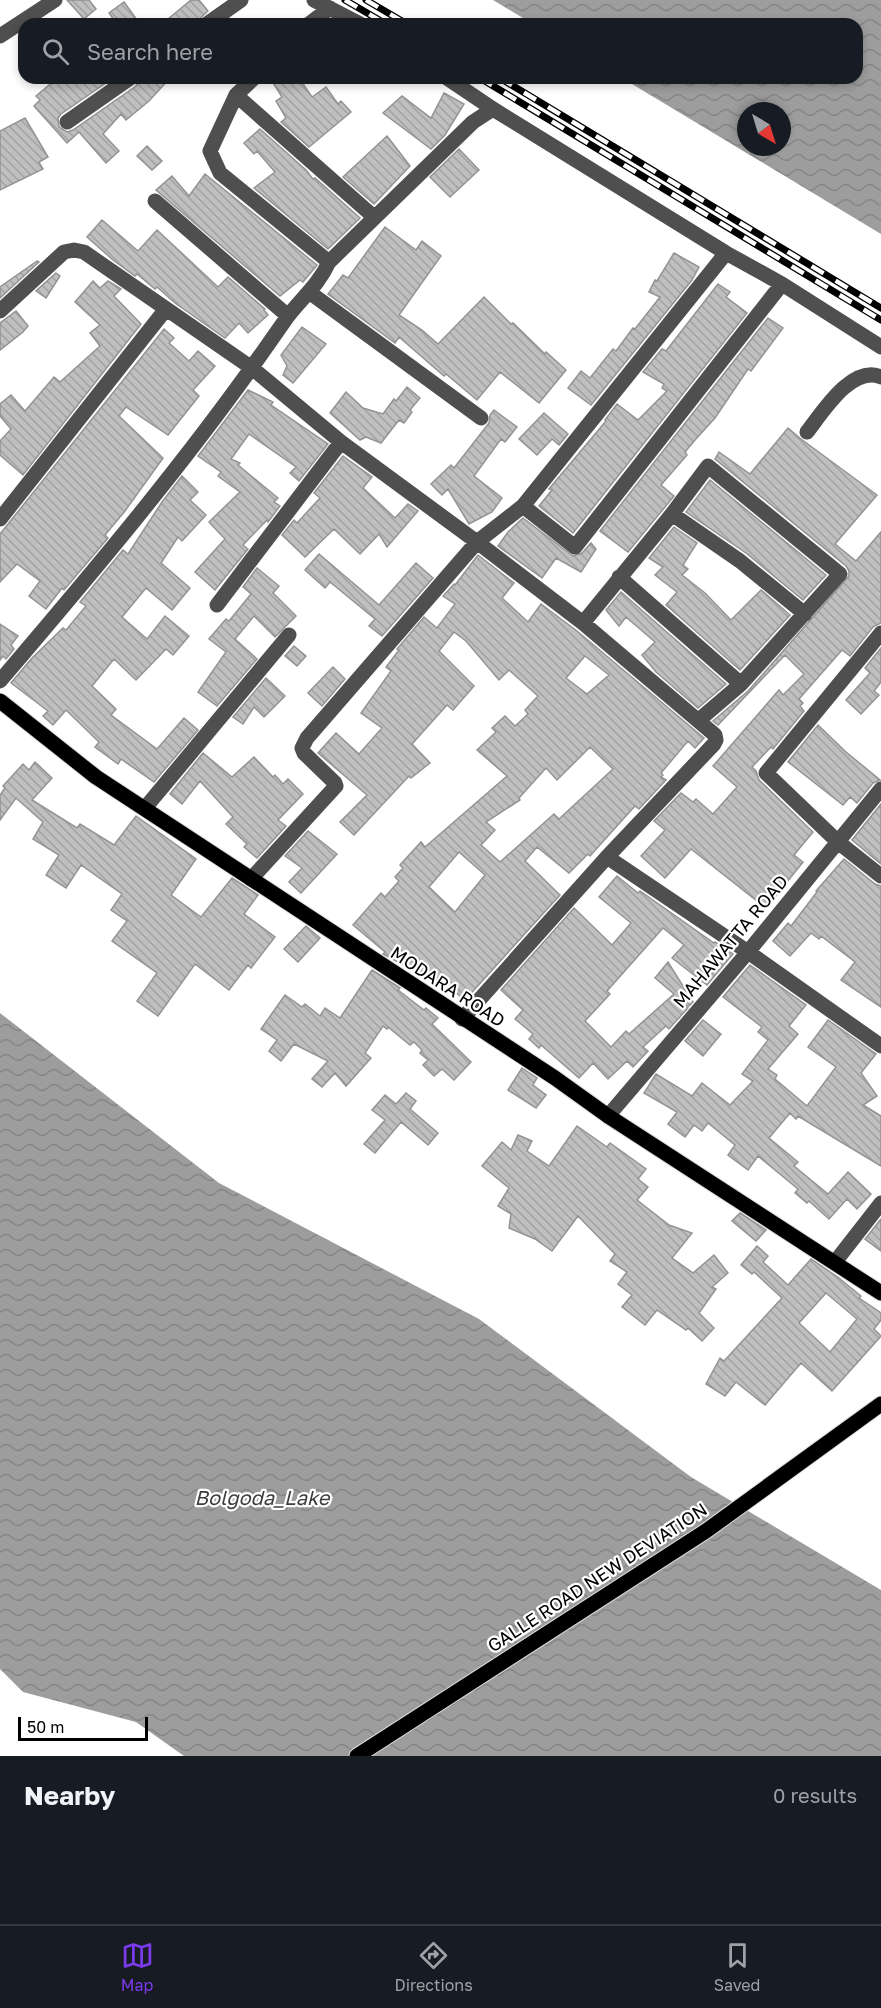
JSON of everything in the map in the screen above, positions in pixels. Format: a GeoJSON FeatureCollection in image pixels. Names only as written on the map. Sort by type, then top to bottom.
{"type":"FeatureCollection","features":[{"type":"Feature","properties":{"kind":"main road","name":"MODARA ROAD"},"geometry":{"type":"LineString","coordinates":[[0,702],[96,777],[555,1078],[608,1116],[881,1293]]}},
{"type":"Feature","properties":{"kind":"main road","name":"GALLE ROAD NEW DEVIATION"},"geometry":{"type":"LineString","coordinates":[[357,1756],[706,1531],[881,1404]]}},
{"type":"Feature","properties":{"kind":"main road","name":"GALLE ROAD NEW DEVIATION"},"geometry":{"type":"LineString","coordinates":[[853,1424],[881,1411]]}},
{"type":"Feature","properties":{"kind":"street"},"geometry":{"type":"LineString","coordinates":[[28,18],[55,0]]}},
{"type":"Feature","properties":{"kind":"street"},"geometry":{"type":"LineString","coordinates":[[216,18],[241,0]]}},
{"type":"Feature","properties":{"kind":"street"},"geometry":{"type":"LineString","coordinates":[[314,0],[349,18]]}},
{"type":"Feature","properties":{"kind":"street"},"geometry":{"type":"LineString","coordinates":[[317,18],[330,8]]}},
{"type":"Feature","properties":{"kind":"street"},"geometry":{"type":"LineString","coordinates":[[0,36],[18,24]]}},
{"type":"Feature","properties":{"kind":"street"},"geometry":{"type":"LineString","coordinates":[[67,122],[121,84]]}},
{"type":"Feature","properties":{"kind":"street"},"geometry":{"type":"LineString","coordinates":[[247,84],[236,94],[210,151],[220,173],[329,262]]}},
{"type":"Feature","properties":{"kind":"street"},"geometry":{"type":"LineString","coordinates":[[456,84],[881,347]]}},
{"type":"Feature","properties":{"kind":"street"},"geometry":{"type":"LineString","coordinates":[[236,94],[374,217]]}},
{"type":"Feature","properties":{"kind":"street"},"geometry":{"type":"LineString","coordinates":[[0,681],[154,496],[252,368],[288,316],[321,278],[329,262],[473,122],[493,109]]}},
{"type":"Feature","properties":{"kind":"street"},"geometry":{"type":"LineString","coordinates":[[154,201],[288,316]]}},
{"type":"Feature","properties":{"kind":"street"},"geometry":{"type":"LineString","coordinates":[[0,311],[64,252],[74,249],[84,252],[252,368],[341,442],[583,623],[715,735],[716,740],[607,857],[462,1019]]}},
{"type":"Feature","properties":{"kind":"street"},"geometry":{"type":"LineString","coordinates":[[251,879],[336,786],[304,753],[303,744],[477,542],[523,506],[726,253]]}},
{"type":"Feature","properties":{"kind":"street"},"geometry":{"type":"LineString","coordinates":[[523,506],[575,547],[782,284]]}},
{"type":"Feature","properties":{"kind":"street"},"geometry":{"type":"LineString","coordinates":[[309,292],[481,418]]}},
{"type":"Feature","properties":{"kind":"street"},"geometry":{"type":"LineString","coordinates":[[0,519],[166,309]]}},
{"type":"Feature","properties":{"kind":"street"},"geometry":{"type":"LineString","coordinates":[[807,432],[842,388],[857,379],[876,374],[881,377]]}},
{"type":"Feature","properties":{"kind":"street"},"geometry":{"type":"LineString","coordinates":[[217,605],[341,442]]}},
{"type":"Feature","properties":{"kind":"street"},"geometry":{"type":"LineString","coordinates":[[583,623],[708,466],[840,573],[741,684],[699,720]]}},
{"type":"Feature","properties":{"kind":"street"},"geometry":{"type":"LineString","coordinates":[[672,514],[740,561],[805,614]]}},
{"type":"Feature","properties":{"kind":"street"},"geometry":{"type":"LineString","coordinates":[[619,577],[741,684]]}},
{"type":"Feature","properties":{"kind":"street"},"geometry":{"type":"LineString","coordinates":[[881,633],[766,773],[838,842],[881,876]]}},
{"type":"Feature","properties":{"kind":"street"},"geometry":{"type":"LineString","coordinates":[[145,808],[289,635]]}},
{"type":"Feature","properties":{"kind":"street","name":"MAHAWATTA ROAD"},"geometry":{"type":"LineString","coordinates":[[608,1116],[748,952],[881,789]]}},
{"type":"Feature","properties":{"kind":"street"},"geometry":{"type":"LineString","coordinates":[[607,857],[748,952],[881,1046]]}},
{"type":"Feature","properties":{"kind":"street"},"geometry":{"type":"LineString","coordinates":[[835,1262],[881,1203]]}},
{"type":"Feature","properties":{"kind":"water"},"geometry":{"type":"Polygon","coordinates":[[[493,0],[881,0],[881,234],[752,156],[791,156],[791,102],[737,102],[737,147],[632,84],[863,84],[863,18],[523,18],[493,0]]]}},
{"type":"Feature","properties":{"kind":"water","name":"Bolgoda_Lake"},"geometry":{"type":"Polygon","coordinates":[[[0,1013],[219,1183],[479,1319],[691,1477],[881,1590],[881,1756],[184,1756],[136,1722],[23,1692],[0,1669],[0,1013]]]}},
{"type":"Feature","properties":{"kind":"building"},"geometry":{"type":"Polygon","coordinates":[[[67,0],[89,0],[96,9],[83,18],[67,0]]]}},
{"type":"Feature","properties":{"kind":"building"},"geometry":{"type":"Polygon","coordinates":[[[191,0],[199,0],[208,11],[200,18],[169,18],[191,0]]]}},
{"type":"Feature","properties":{"kind":"building"},"geometry":{"type":"Polygon","coordinates":[[[124,2],[136,18],[113,18],[109,13],[124,2]]]}},
{"type":"Feature","properties":{"kind":"building"},"geometry":{"type":"Polygon","coordinates":[[[104,84],[61,114],[58,118],[59,127],[67,132],[137,84],[165,84],[149,101],[126,120],[121,114],[103,134],[119,151],[106,163],[79,132],[67,143],[34,106],[40,100],[36,96],[49,85],[104,84]]]}},
{"type":"Feature","properties":{"kind":"building"},"geometry":{"type":"Polygon","coordinates":[[[274,84],[303,84],[312,97],[326,87],[338,104],[341,101],[351,112],[309,147],[281,122],[286,118],[276,101],[282,97],[274,84]]]}},
{"type":"Feature","properties":{"kind":"building"},"geometry":{"type":"Polygon","coordinates":[[[444,93],[464,104],[445,135],[431,149],[383,113],[402,96],[431,118],[444,93]]]}},
{"type":"Feature","properties":{"kind":"building"},"geometry":{"type":"Polygon","coordinates":[[[25,118],[48,157],[39,162],[43,169],[0,190],[0,131],[25,118]]]}},
{"type":"Feature","properties":{"kind":"building"},"geometry":{"type":"Polygon","coordinates":[[[260,129],[313,179],[315,178],[360,218],[328,249],[254,188],[275,172],[257,151],[254,154],[244,143],[260,129]]]}},
{"type":"Feature","properties":{"kind":"building"},"geometry":{"type":"Polygon","coordinates":[[[387,136],[410,166],[374,204],[343,177],[387,136]]]}},
{"type":"Feature","properties":{"kind":"building"},"geometry":{"type":"Polygon","coordinates":[[[147,146],[162,161],[152,170],[137,156],[147,146]]]}},
{"type":"Feature","properties":{"kind":"building"},"geometry":{"type":"Polygon","coordinates":[[[459,149],[479,170],[450,197],[430,177],[459,149]]]}},
{"type":"Feature","properties":{"kind":"building"},"geometry":{"type":"Polygon","coordinates":[[[205,174],[317,265],[303,282],[300,280],[280,296],[156,190],[172,176],[189,196],[205,174]]]}},
{"type":"Feature","properties":{"kind":"building"},"geometry":{"type":"Polygon","coordinates":[[[102,220],[138,251],[157,230],[218,287],[228,277],[265,309],[268,315],[248,333],[239,323],[225,338],[175,303],[157,287],[155,289],[137,274],[135,276],[113,260],[87,237],[102,220]]]}},
{"type":"Feature","properties":{"kind":"building"},"geometry":{"type":"Polygon","coordinates":[[[385,227],[416,250],[422,241],[441,256],[399,315],[438,344],[484,297],[511,324],[513,323],[545,354],[546,352],[566,370],[539,403],[500,372],[477,400],[446,374],[444,376],[399,337],[395,343],[328,294],[343,275],[348,278],[385,227]]]}},
{"type":"Feature","properties":{"kind":"building"},"geometry":{"type":"Polygon","coordinates":[[[674,253],[699,267],[692,280],[591,405],[568,388],[581,371],[590,378],[613,349],[616,351],[633,328],[635,329],[660,297],[649,292],[674,253]]]}},
{"type":"Feature","properties":{"kind":"building"},"geometry":{"type":"Polygon","coordinates":[[[37,261],[39,262],[0,298],[0,287],[37,261]]]}},
{"type":"Feature","properties":{"kind":"building"},"geometry":{"type":"Polygon","coordinates":[[[56,273],[60,276],[46,298],[36,291],[56,273]]]}},
{"type":"Feature","properties":{"kind":"building"},"geometry":{"type":"Polygon","coordinates":[[[93,281],[100,288],[108,281],[121,289],[114,296],[141,324],[23,475],[0,455],[0,441],[11,429],[0,416],[0,404],[11,395],[25,411],[54,377],[60,382],[100,346],[90,333],[100,325],[75,302],[93,281]]]}},
{"type":"Feature","properties":{"kind":"building"},"geometry":{"type":"Polygon","coordinates":[[[718,284],[730,292],[726,297],[747,313],[573,533],[539,506],[552,490],[549,489],[606,421],[617,404],[638,420],[667,391],[662,388],[664,384],[643,372],[662,349],[666,351],[718,284]]]}},
{"type":"Feature","properties":{"kind":"building"},"geometry":{"type":"Polygon","coordinates":[[[16,311],[28,326],[0,350],[0,323],[16,311]]]}},
{"type":"Feature","properties":{"kind":"building"},"geometry":{"type":"Polygon","coordinates":[[[768,318],[783,328],[751,371],[748,369],[715,418],[685,452],[687,455],[661,485],[674,496],[628,552],[600,531],[768,318]]]}},
{"type":"Feature","properties":{"kind":"building"},"geometry":{"type":"Polygon","coordinates":[[[302,327],[326,344],[293,383],[283,375],[287,366],[281,355],[302,327]]]}},
{"type":"Feature","properties":{"kind":"building"},"geometry":{"type":"Polygon","coordinates":[[[164,329],[174,338],[169,343],[189,361],[198,351],[215,366],[193,390],[199,396],[168,435],[126,407],[119,416],[163,458],[105,535],[108,538],[46,609],[29,596],[40,581],[17,564],[0,582],[0,534],[164,329]]]}},
{"type":"Feature","properties":{"kind":"building"},"geometry":{"type":"Polygon","coordinates":[[[407,387],[420,398],[410,410],[412,412],[404,423],[399,420],[381,443],[366,437],[360,440],[330,413],[346,392],[363,408],[383,414],[407,387]]]}},
{"type":"Feature","properties":{"kind":"building"},"geometry":{"type":"Polygon","coordinates":[[[248,390],[273,402],[271,405],[328,444],[299,481],[290,473],[296,467],[249,434],[231,459],[240,463],[238,465],[278,498],[274,502],[280,506],[268,522],[267,520],[243,545],[248,549],[215,590],[195,572],[225,539],[209,522],[240,492],[218,476],[221,472],[198,456],[248,390]]]}},
{"type":"Feature","properties":{"kind":"building"},"geometry":{"type":"Polygon","coordinates":[[[494,410],[517,427],[505,442],[501,439],[474,476],[502,498],[492,512],[469,524],[448,489],[442,495],[431,484],[451,465],[454,468],[489,423],[490,415],[494,410]]]}},
{"type":"Feature","properties":{"kind":"building"},"geometry":{"type":"Polygon","coordinates":[[[544,413],[568,434],[559,445],[552,439],[537,455],[519,439],[544,413]]]}},
{"type":"Feature","properties":{"kind":"building"},"geometry":{"type":"Polygon","coordinates":[[[788,428],[877,495],[835,544],[856,561],[881,532],[881,623],[873,627],[850,656],[842,650],[799,699],[803,703],[800,706],[804,711],[773,749],[771,747],[752,767],[759,780],[813,832],[794,855],[803,862],[766,908],[691,849],[665,878],[641,856],[665,830],[654,821],[681,793],[693,802],[696,799],[713,814],[737,787],[713,766],[779,690],[783,695],[804,674],[785,655],[718,725],[713,721],[748,691],[849,576],[846,566],[715,459],[719,452],[750,474],[788,428]]]}},
{"type":"Feature","properties":{"kind":"building"},"geometry":{"type":"Polygon","coordinates":[[[343,456],[372,477],[363,488],[395,518],[408,504],[418,511],[387,547],[379,534],[360,554],[334,529],[305,557],[282,535],[294,520],[297,523],[320,498],[314,493],[343,456]]]}},
{"type":"Feature","properties":{"kind":"building"},"geometry":{"type":"Polygon","coordinates":[[[182,476],[198,492],[190,500],[206,515],[182,541],[178,537],[161,563],[190,588],[172,610],[146,588],[122,617],[147,639],[165,616],[189,636],[173,655],[166,649],[136,680],[114,659],[92,686],[116,709],[111,715],[157,749],[184,718],[198,730],[154,782],[121,759],[118,764],[95,747],[99,742],[66,710],[53,725],[43,716],[48,711],[11,683],[32,658],[63,628],[66,630],[86,606],[80,602],[123,550],[128,554],[182,476]]]}},
{"type":"Feature","properties":{"kind":"building"},"geometry":{"type":"Polygon","coordinates":[[[710,480],[826,575],[803,600],[746,553],[686,512],[710,480]]]}},
{"type":"Feature","properties":{"kind":"building"},"geometry":{"type":"Polygon","coordinates":[[[523,518],[573,556],[582,553],[591,543],[596,549],[581,572],[556,558],[542,578],[498,546],[508,532],[523,518]]]}},
{"type":"Feature","properties":{"kind":"building"},"geometry":{"type":"Polygon","coordinates":[[[674,527],[697,543],[683,565],[688,569],[682,575],[705,593],[731,620],[761,590],[790,615],[740,670],[666,605],[677,592],[655,575],[663,567],[649,558],[674,527]]]}},
{"type":"Feature","properties":{"kind":"building"},"geometry":{"type":"Polygon","coordinates":[[[319,554],[379,605],[416,563],[433,578],[382,636],[369,626],[375,619],[330,582],[325,588],[305,570],[319,554]]]}},
{"type":"Feature","properties":{"kind":"building"},"geometry":{"type":"Polygon","coordinates":[[[478,555],[514,583],[502,598],[528,622],[541,604],[577,631],[704,738],[695,748],[688,741],[661,773],[663,775],[661,777],[666,780],[639,809],[635,806],[590,856],[588,854],[569,873],[537,847],[525,861],[560,895],[465,1000],[432,977],[430,979],[383,954],[385,952],[353,925],[381,893],[385,897],[399,881],[395,877],[403,868],[400,865],[421,842],[425,847],[507,776],[477,750],[496,732],[492,728],[505,716],[515,726],[528,714],[525,710],[538,696],[509,670],[499,680],[466,641],[454,632],[439,651],[474,686],[453,710],[447,705],[412,744],[430,763],[411,778],[409,776],[354,835],[340,822],[367,795],[318,753],[336,733],[359,754],[382,728],[361,713],[391,671],[386,667],[399,650],[397,649],[424,617],[437,628],[455,604],[443,596],[455,585],[478,555]],[[585,656],[566,678],[587,694],[609,675],[585,656]],[[590,747],[557,780],[546,768],[519,798],[520,800],[486,822],[495,830],[481,845],[500,862],[554,814],[559,819],[613,769],[590,747]],[[459,852],[429,887],[455,912],[485,875],[459,852]]]}},
{"type":"Feature","properties":{"kind":"building"},"geometry":{"type":"Polygon","coordinates":[[[257,568],[279,586],[273,593],[296,616],[275,637],[254,616],[235,639],[257,659],[217,706],[198,692],[226,652],[209,639],[226,619],[229,621],[251,594],[243,587],[257,568]]]}},
{"type":"Feature","properties":{"kind":"building"},"geometry":{"type":"Polygon","coordinates":[[[621,592],[726,684],[698,708],[656,672],[642,655],[655,642],[626,617],[619,626],[606,610],[621,592]]]}},
{"type":"Feature","properties":{"kind":"building"},"geometry":{"type":"Polygon","coordinates":[[[0,624],[18,636],[11,645],[14,649],[6,659],[3,656],[0,660],[0,624]]]}},
{"type":"Feature","properties":{"kind":"building"},"geometry":{"type":"Polygon","coordinates":[[[294,646],[306,656],[297,666],[285,656],[294,646]]]}},
{"type":"Feature","properties":{"kind":"building"},"geometry":{"type":"Polygon","coordinates":[[[881,648],[881,682],[874,691],[879,695],[861,714],[846,700],[870,673],[865,668],[881,648]]]}},
{"type":"Feature","properties":{"kind":"building"},"geometry":{"type":"Polygon","coordinates":[[[333,667],[345,679],[322,706],[308,693],[333,667]]]}},
{"type":"Feature","properties":{"kind":"building"},"geometry":{"type":"Polygon","coordinates":[[[266,678],[285,696],[264,717],[254,707],[243,724],[233,717],[266,678]]]}},
{"type":"Feature","properties":{"kind":"building"},"geometry":{"type":"Polygon","coordinates":[[[818,725],[880,780],[873,783],[857,803],[850,797],[843,805],[788,762],[818,725]]]}},
{"type":"Feature","properties":{"kind":"building"},"geometry":{"type":"Polygon","coordinates":[[[203,753],[232,777],[254,757],[273,777],[275,775],[283,784],[288,779],[303,794],[278,820],[286,826],[257,858],[244,847],[247,844],[226,824],[233,817],[200,781],[182,804],[170,794],[203,753]]]}},
{"type":"Feature","properties":{"kind":"building"},"geometry":{"type":"Polygon","coordinates":[[[35,762],[52,778],[32,800],[77,828],[80,824],[114,845],[136,816],[196,859],[171,895],[201,917],[232,878],[258,895],[244,914],[275,937],[251,968],[248,965],[229,990],[195,964],[158,1016],[137,1001],[157,973],[112,941],[127,921],[111,910],[122,894],[81,865],[66,888],[46,875],[59,855],[33,839],[43,822],[16,798],[0,820],[0,795],[5,788],[3,786],[23,764],[29,770],[35,762]]]}},
{"type":"Feature","properties":{"kind":"building"},"geometry":{"type":"Polygon","coordinates":[[[881,804],[881,864],[852,840],[881,804]]]}},
{"type":"Feature","properties":{"kind":"building"},"geometry":{"type":"Polygon","coordinates":[[[308,831],[337,854],[301,893],[289,882],[302,868],[285,856],[308,831]]]}},
{"type":"Feature","properties":{"kind":"building"},"geometry":{"type":"Polygon","coordinates":[[[844,859],[875,884],[881,886],[881,1007],[841,980],[855,962],[821,936],[819,939],[811,933],[790,956],[773,941],[788,923],[791,926],[816,891],[844,859]]]}},
{"type":"Feature","properties":{"kind":"building"},"geometry":{"type":"Polygon","coordinates":[[[617,876],[638,893],[640,891],[733,954],[707,985],[672,958],[684,945],[663,928],[607,991],[610,994],[585,1021],[611,1047],[626,1031],[629,1034],[674,994],[655,978],[668,962],[693,1002],[685,1006],[688,1008],[669,1029],[666,1026],[643,1047],[648,1051],[633,1067],[627,1061],[608,1079],[593,1063],[579,1078],[541,1045],[539,1048],[529,1039],[533,1034],[515,1019],[523,1010],[501,990],[574,908],[612,945],[631,923],[599,897],[617,876]]]}},
{"type":"Feature","properties":{"kind":"building"},"geometry":{"type":"Polygon","coordinates":[[[306,926],[320,938],[298,962],[284,949],[306,926]]]}},
{"type":"Feature","properties":{"kind":"building"},"geometry":{"type":"Polygon","coordinates":[[[750,965],[806,1005],[789,1026],[798,1034],[768,1069],[777,1075],[775,1079],[807,1106],[836,1067],[808,1047],[828,1020],[876,1054],[861,1073],[877,1096],[863,1105],[881,1116],[881,1166],[798,1116],[796,1119],[790,1113],[769,1138],[798,1162],[794,1166],[828,1194],[848,1172],[871,1194],[857,1209],[847,1199],[829,1219],[809,1201],[807,1203],[795,1193],[798,1189],[758,1156],[748,1170],[728,1155],[735,1145],[708,1123],[702,1131],[694,1125],[685,1137],[668,1124],[677,1112],[644,1093],[656,1074],[692,1096],[702,1083],[730,1105],[753,1081],[742,1074],[768,1040],[758,1032],[762,1027],[723,997],[750,965]]]}},
{"type":"Feature","properties":{"kind":"building"},"geometry":{"type":"Polygon","coordinates":[[[372,970],[400,988],[398,990],[438,1018],[432,1024],[471,1062],[454,1080],[442,1069],[434,1076],[423,1065],[428,1060],[420,1053],[422,1050],[414,1042],[410,1045],[388,1027],[387,1029],[383,1026],[365,1053],[371,1058],[346,1086],[335,1073],[322,1087],[312,1079],[328,1061],[294,1044],[281,1061],[269,1051],[277,1040],[261,1029],[285,995],[302,1007],[305,1004],[320,1016],[325,1008],[340,1018],[372,970]]]}},
{"type":"Feature","properties":{"kind":"building"},"geometry":{"type":"Polygon","coordinates":[[[703,1020],[721,1034],[703,1056],[685,1041],[703,1020]]]}},
{"type":"Feature","properties":{"kind":"building"},"geometry":{"type":"Polygon","coordinates":[[[522,1068],[537,1078],[533,1085],[546,1095],[536,1108],[508,1090],[522,1068]]]}},
{"type":"Feature","properties":{"kind":"building"},"geometry":{"type":"Polygon","coordinates":[[[406,1093],[416,1101],[410,1109],[438,1133],[428,1145],[401,1122],[375,1153],[364,1144],[385,1120],[372,1110],[385,1095],[396,1104],[406,1093]]]}},
{"type":"Feature","properties":{"kind":"building"},"geometry":{"type":"Polygon","coordinates":[[[577,1126],[607,1147],[610,1143],[646,1169],[638,1179],[648,1187],[637,1200],[669,1225],[692,1233],[672,1258],[693,1273],[714,1255],[728,1273],[712,1287],[716,1289],[699,1313],[714,1328],[702,1341],[688,1328],[686,1330],[657,1310],[645,1325],[622,1307],[632,1295],[618,1284],[627,1272],[610,1261],[615,1254],[578,1216],[552,1251],[535,1239],[509,1228],[511,1214],[498,1206],[509,1188],[482,1166],[502,1142],[511,1150],[518,1135],[532,1141],[527,1151],[549,1166],[577,1126]]]}},
{"type":"Feature","properties":{"kind":"building"},"geometry":{"type":"Polygon","coordinates":[[[740,1213],[766,1230],[756,1241],[732,1221],[740,1213]]]}},
{"type":"Feature","properties":{"kind":"building"},"geometry":{"type":"Polygon","coordinates":[[[881,1219],[881,1251],[865,1239],[881,1219]]]}},
{"type":"Feature","properties":{"kind":"building"},"geometry":{"type":"Polygon","coordinates":[[[757,1246],[768,1256],[763,1262],[788,1285],[811,1259],[839,1278],[861,1296],[859,1298],[881,1313],[881,1320],[874,1329],[881,1336],[832,1391],[801,1363],[765,1405],[736,1382],[725,1396],[706,1384],[720,1358],[724,1361],[782,1298],[754,1272],[752,1274],[741,1265],[757,1246]],[[826,1293],[799,1323],[830,1352],[857,1319],[826,1293]]]}},
{"type":"Feature","properties":{"kind":"railway"},"geometry":{"type":"LineString","coordinates":[[345,0],[376,18]]}},
{"type":"Feature","properties":{"kind":"railway"},"geometry":{"type":"LineString","coordinates":[[366,0],[397,18]]}},
{"type":"Feature","properties":{"kind":"railway"},"geometry":{"type":"LineString","coordinates":[[490,84],[881,320]]}},
{"type":"Feature","properties":{"kind":"railway"},"geometry":{"type":"LineString","coordinates":[[510,84],[881,308]]}}]}
